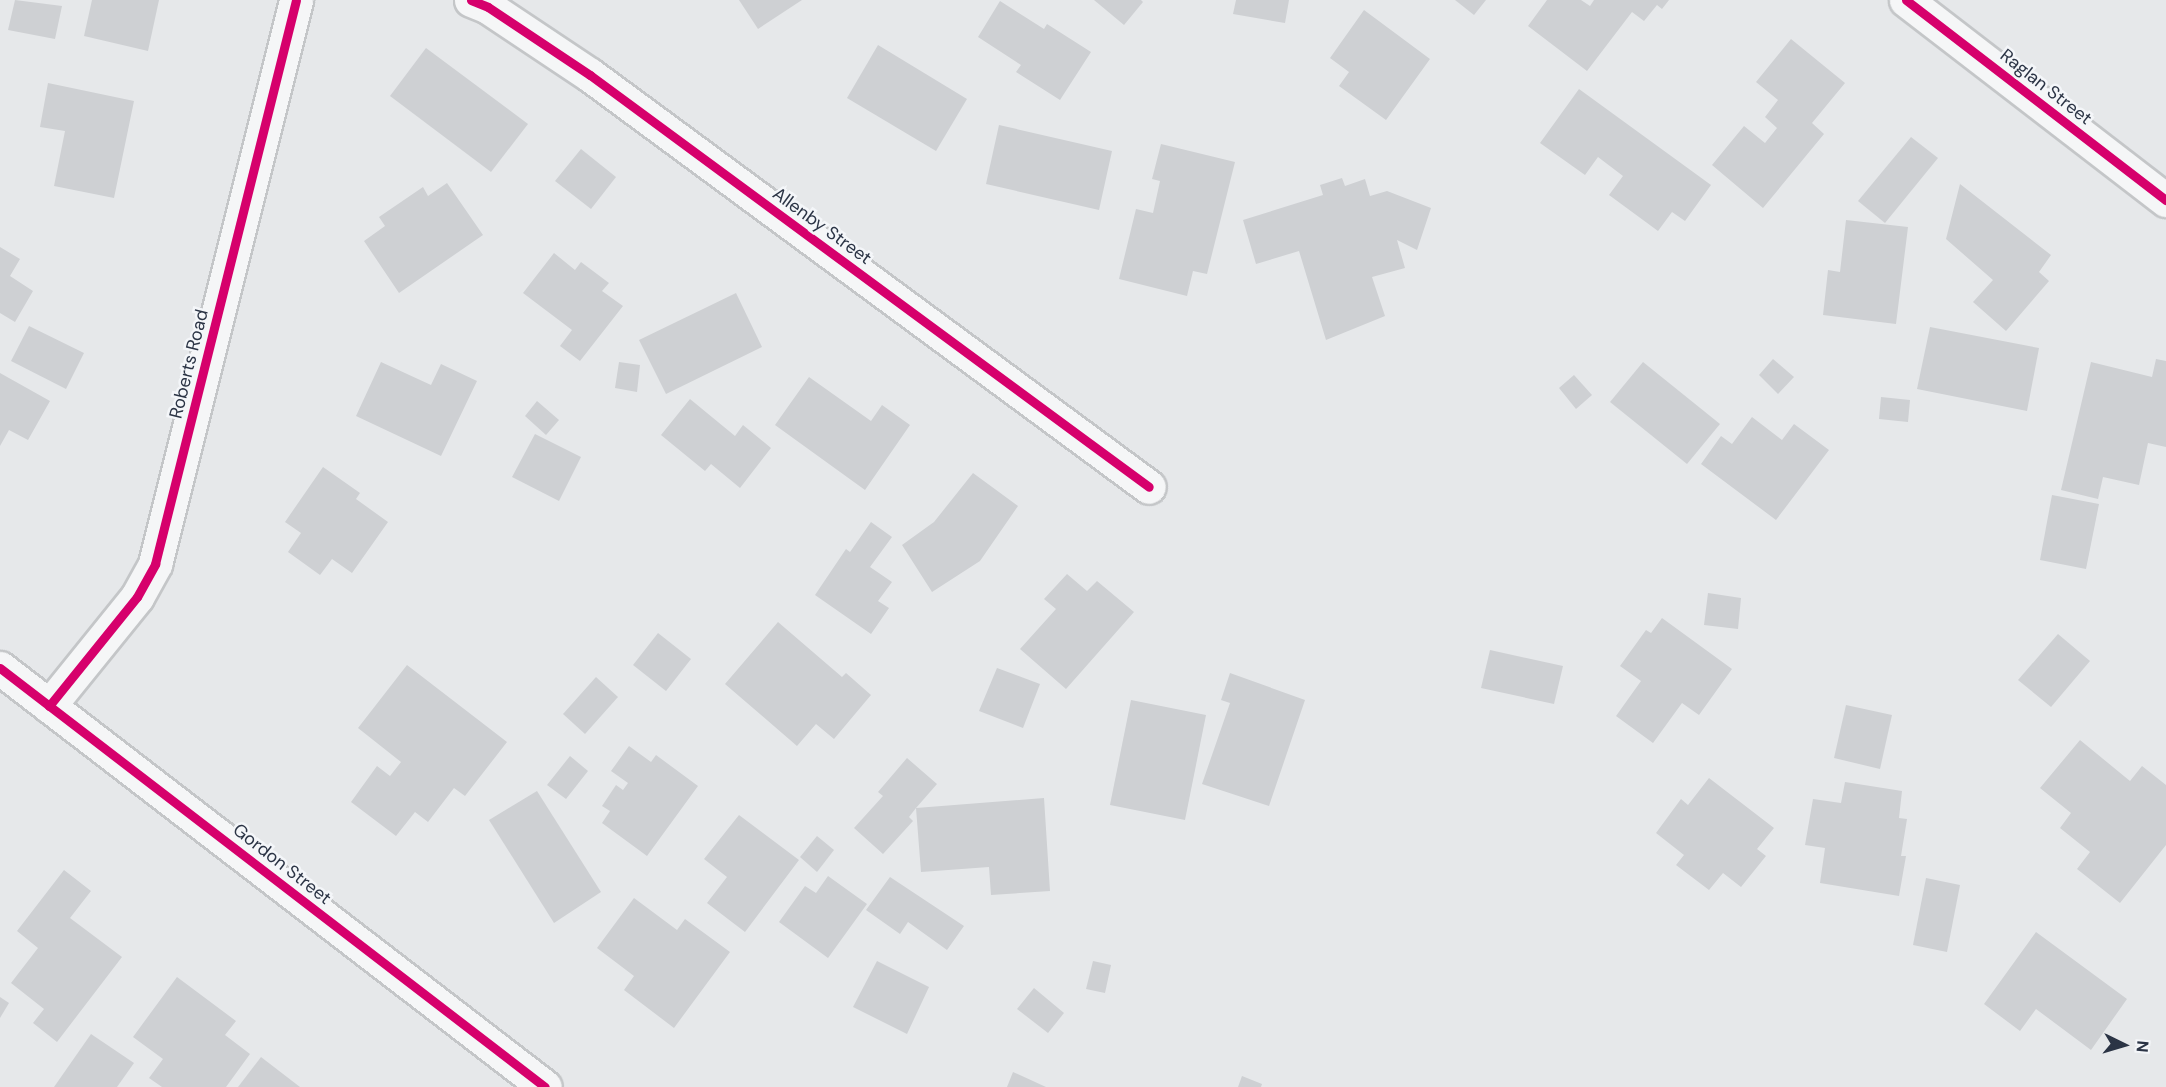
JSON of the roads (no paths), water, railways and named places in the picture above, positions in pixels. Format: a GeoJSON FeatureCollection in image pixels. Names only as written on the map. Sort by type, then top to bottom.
{"type":"FeatureCollection","features":[{"type":"Feature","properties":{"kind":"street","name":"Roberts Road"},"geometry":{"type":"LineString","coordinates":[[49,706],[137,597],[154,564],[296,0]]}},
{"type":"Feature","properties":{"kind":"street","name":"Allenby Street"},"geometry":{"type":"LineString","coordinates":[[471,0],[488,7],[590,75],[1149,487]]}},
{"type":"Feature","properties":{"kind":"street","name":"Raglan Street"},"geometry":{"type":"LineString","coordinates":[[1906,0],[2166,200]]}},
{"type":"Feature","properties":{"kind":"street","name":"Gordon Street"},"geometry":{"type":"LineString","coordinates":[[0,668],[544,1087]]}}]}
